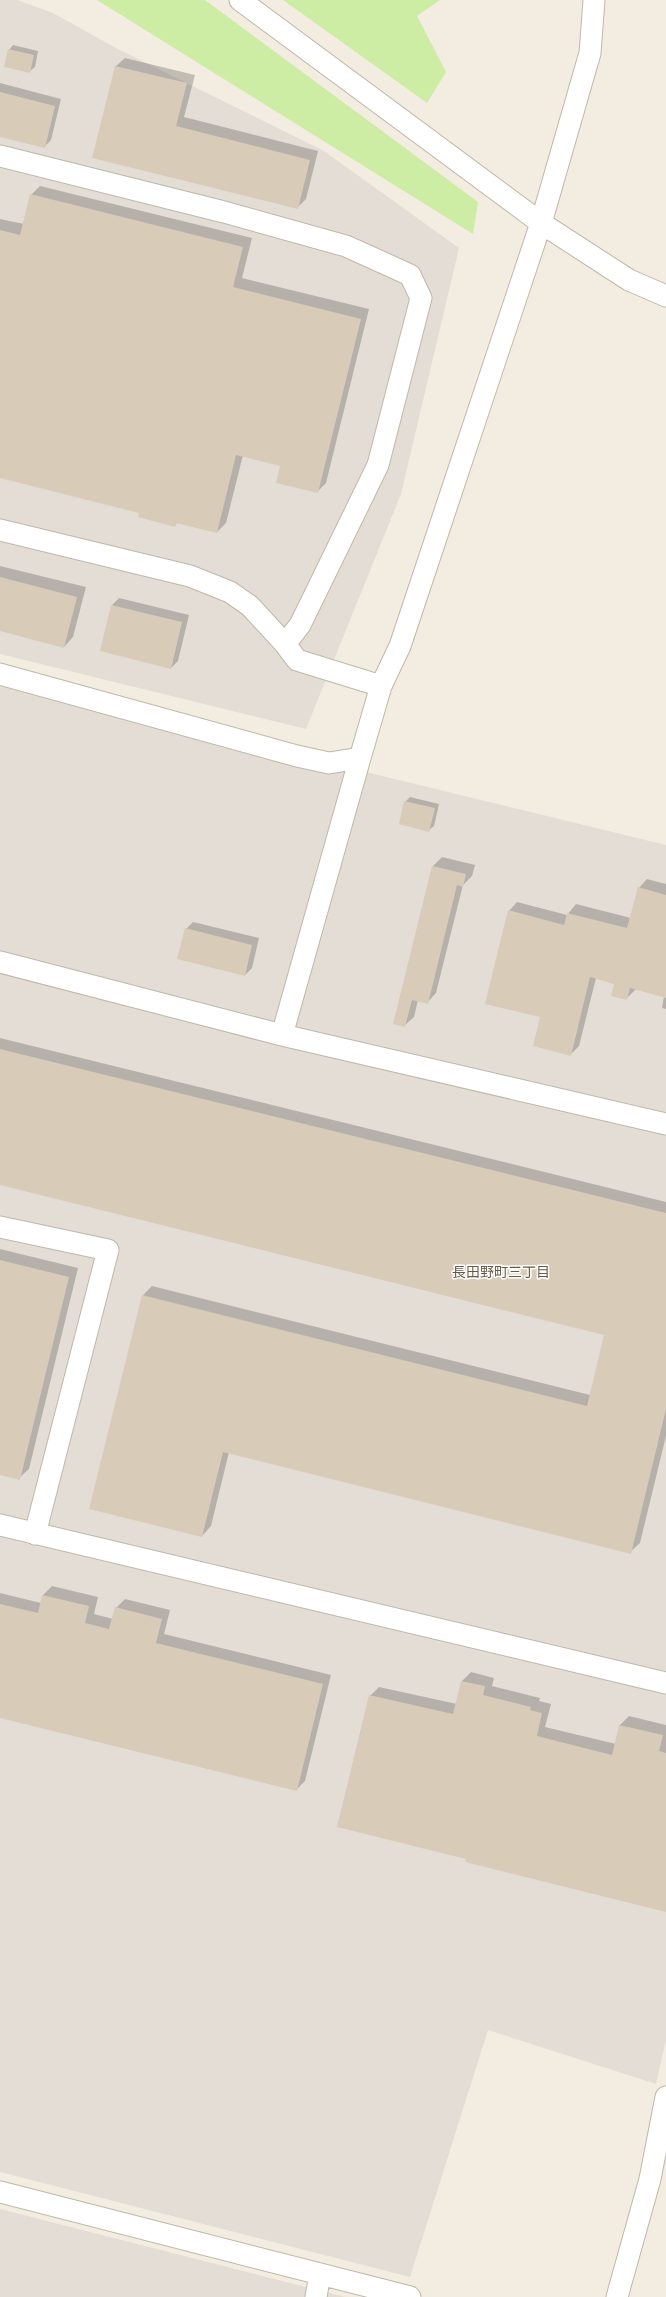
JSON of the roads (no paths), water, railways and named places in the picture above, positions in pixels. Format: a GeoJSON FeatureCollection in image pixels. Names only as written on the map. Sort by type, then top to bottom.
{"type":"FeatureCollection","features":[{"type":"Feature","properties":{"kind":"street"},"geometry":{"type":"LineString","coordinates":[[240,0],[541,223],[629,280],[666,296]]}},
{"type":"Feature","properties":{"kind":"street"},"geometry":{"type":"LineString","coordinates":[[282,1035],[381,686],[400,646],[541,223],[590,53],[594,0]]}},
{"type":"Feature","properties":{"kind":"street"},"geometry":{"type":"LineString","coordinates":[[0,156],[216,210],[346,246],[410,275],[421,298],[378,465],[300,625],[285,644]]}},
{"type":"Feature","properties":{"kind":"street"},"geometry":{"type":"LineString","coordinates":[[0,530],[190,576],[230,592],[250,606],[285,644],[297,660],[381,686]]}},
{"type":"Feature","properties":{"kind":"street"},"geometry":{"type":"LineString","coordinates":[[0,674],[297,756],[329,763],[360,758]]}},
{"type":"Feature","properties":{"kind":"street"},"geometry":{"type":"LineString","coordinates":[[0,962],[282,1035],[666,1124]]}},
{"type":"Feature","properties":{"kind":"street"},"geometry":{"type":"LineString","coordinates":[[0,1227],[108,1250],[35,1534]]}},
{"type":"Feature","properties":{"kind":"street"},"geometry":{"type":"LineString","coordinates":[[0,1525],[666,1683]]}},
{"type":"Feature","properties":{"kind":"street"},"geometry":{"type":"LineString","coordinates":[[617,2297],[650,2179],[666,2097]]}},
{"type":"Feature","properties":{"kind":"street"},"geometry":{"type":"LineString","coordinates":[[0,2192],[410,2297]]}},
{"type":"Feature","properties":{"kind":"street"},"geometry":{"type":"LineString","coordinates":[[316,2297],[320,2274]]}},
{"type":"Feature","properties":{"kind":"district","name":"長田野町三丁目"},"geometry":{"type":"Point","coordinates":[501,1272]}}]}
